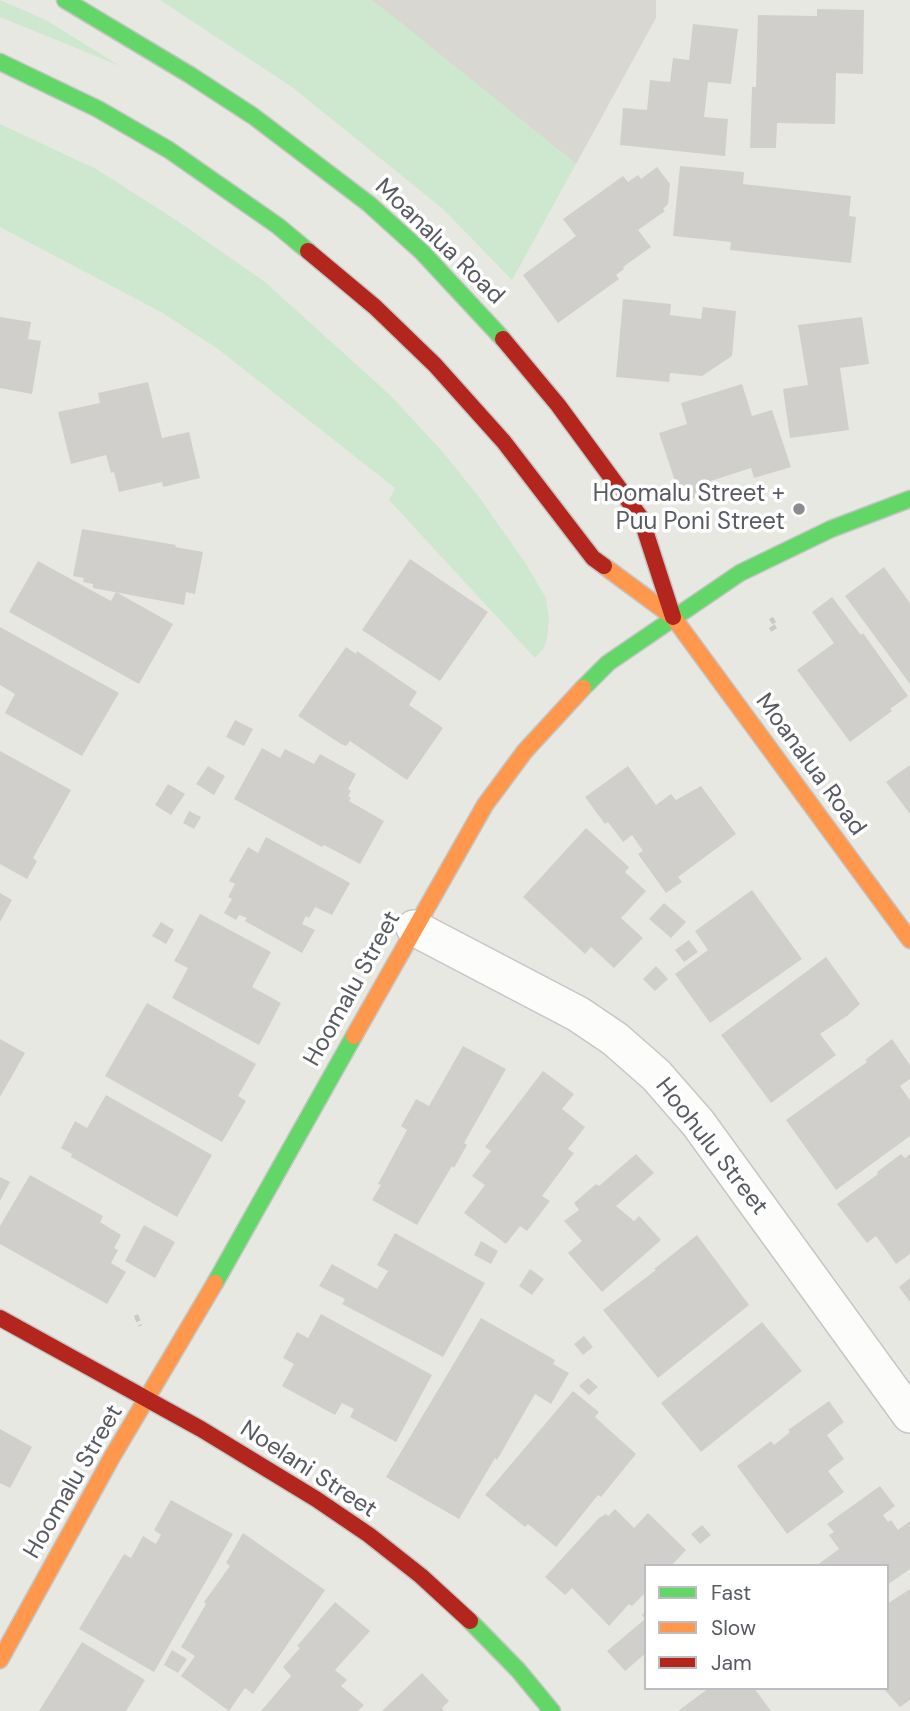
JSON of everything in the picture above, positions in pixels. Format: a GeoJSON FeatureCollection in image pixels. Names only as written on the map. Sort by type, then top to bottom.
{"type":"FeatureCollection","features":[{"type":"Feature","properties":{"kind":"street","name":"Moanalua Road"},"geometry":{"type":"LineString","coordinates":[[65,0],[190,75],[262,123],[369,204],[422,252],[518,355],[641,518],[673,617]]}},
{"type":"Feature","properties":{"kind":"street","name":"Moanalua Road"},"geometry":{"type":"LineString","coordinates":[[0,62],[98,109],[169,150],[278,226],[375,307],[435,365],[504,442],[593,558],[673,617],[910,940]]}},
{"type":"Feature","properties":{"kind":"street","name":"Hoomalu Street"},"geometry":{"type":"LineString","coordinates":[[0,1660],[112,1457],[181,1344],[468,833],[525,751],[608,663],[740,573],[831,529],[910,499]]}},
{"type":"Feature","properties":{"kind":"street","name":"Hoohulu Street"},"geometry":{"type":"LineString","coordinates":[[414,928],[578,1014],[615,1039],[656,1075],[698,1123],[910,1415]]}},
{"type":"Feature","properties":{"kind":"street","name":"Noelani Street"},"geometry":{"type":"LineString","coordinates":[[0,1318],[201,1429],[316,1499],[390,1551],[479,1630],[518,1670],[552,1711]]}},
{"type":"Feature","properties":{"kind":"path"},"geometry":{"type":"LineString","coordinates":[[770,630],[776,626],[771,618]]}},
{"type":"Feature","properties":{"kind":"path"},"geometry":{"type":"LineString","coordinates":[[136,1315],[140,1326]]}},
{"type":"Feature","properties":{"kind":"shaded area"},"geometry":{"type":"Polygon","coordinates":[[[371,0],[656,0],[656,18],[576,164],[371,0]]]}},
{"type":"Feature","properties":{"kind":"green space"},"geometry":{"type":"Polygon","coordinates":[[[0,0],[46,20],[120,66],[0,17],[0,0]]]}},
{"type":"Feature","properties":{"kind":"green space"},"geometry":{"type":"Polygon","coordinates":[[[160,0],[371,0],[393,16],[576,164],[512,280],[443,209],[292,87],[160,0]]]}},
{"type":"Feature","properties":{"kind":"green space"},"geometry":{"type":"Polygon","coordinates":[[[0,124],[96,169],[176,220],[265,282],[390,395],[442,451],[479,497],[526,564],[546,598],[549,618],[547,638],[544,648],[535,658],[389,500],[395,488],[218,349],[161,312],[0,227],[0,124]]]}},
{"type":"Feature","properties":{"kind":"building"},"geometry":{"type":"Polygon","coordinates":[[[817,9],[864,10],[863,74],[836,73],[835,124],[777,123],[776,148],[750,148],[752,87],[756,87],[758,15],[817,16],[817,9]]]}},
{"type":"Feature","properties":{"kind":"building"},"geometry":{"type":"Polygon","coordinates":[[[693,24],[738,29],[731,84],[708,82],[704,117],[728,119],[725,156],[620,145],[623,108],[647,110],[650,80],[670,82],[673,58],[689,60],[693,24]]]}},
{"type":"Feature","properties":{"kind":"building"},"geometry":{"type":"Polygon","coordinates":[[[680,166],[744,172],[743,184],[851,196],[849,216],[856,217],[851,263],[730,250],[731,242],[673,236],[680,166]]]}},
{"type":"Feature","properties":{"kind":"building"},"geometry":{"type":"Polygon","coordinates":[[[657,167],[670,184],[668,204],[663,209],[665,211],[638,230],[651,247],[623,267],[616,275],[619,279],[558,323],[523,275],[576,236],[563,219],[623,176],[628,182],[638,175],[641,179],[657,167]]]}},
{"type":"Feature","properties":{"kind":"building"},"geometry":{"type":"Polygon","coordinates":[[[623,299],[671,304],[670,315],[701,319],[703,307],[736,311],[732,356],[702,376],[670,373],[669,382],[616,377],[623,299]]]}},
{"type":"Feature","properties":{"kind":"building"},"geometry":{"type":"Polygon","coordinates":[[[0,317],[31,322],[28,339],[41,341],[32,394],[0,388],[0,317]]]}},
{"type":"Feature","properties":{"kind":"building"},"geometry":{"type":"Polygon","coordinates":[[[862,317],[869,364],[840,368],[849,430],[790,438],[783,389],[808,385],[798,325],[862,317]]]}},
{"type":"Feature","properties":{"kind":"building"},"geometry":{"type":"Polygon","coordinates":[[[148,382],[162,438],[189,432],[200,478],[163,487],[162,482],[119,492],[106,455],[71,464],[58,412],[100,403],[98,393],[148,382]]]}},
{"type":"Feature","properties":{"kind":"building"},"geometry":{"type":"Polygon","coordinates":[[[742,384],[752,416],[772,410],[791,467],[754,478],[751,468],[711,481],[714,491],[682,502],[659,433],[687,424],[681,403],[742,384]]]}},
{"type":"Feature","properties":{"kind":"building"},"geometry":{"type":"Polygon","coordinates":[[[82,529],[203,552],[195,594],[186,592],[184,605],[93,588],[93,584],[83,582],[84,578],[73,576],[82,529]]]}},
{"type":"Feature","properties":{"kind":"building"},"geometry":{"type":"Polygon","coordinates":[[[410,559],[488,612],[440,681],[362,630],[410,559]]]}},
{"type":"Feature","properties":{"kind":"building"},"geometry":{"type":"Polygon","coordinates":[[[38,561],[111,601],[116,592],[173,624],[139,684],[9,612],[38,561]]]}},
{"type":"Feature","properties":{"kind":"building"},"geometry":{"type":"Polygon","coordinates":[[[884,567],[910,603],[910,684],[845,596],[884,567]]]}},
{"type":"Feature","properties":{"kind":"building"},"geometry":{"type":"Polygon","coordinates":[[[832,597],[861,635],[863,633],[908,696],[850,742],[797,670],[834,643],[812,612],[832,597]]]}},
{"type":"Feature","properties":{"kind":"building"},"geometry":{"type":"Polygon","coordinates":[[[0,627],[119,693],[82,756],[5,713],[15,694],[0,685],[0,627]]]}},
{"type":"Feature","properties":{"kind":"building"},"geometry":{"type":"Polygon","coordinates":[[[346,647],[356,654],[357,651],[417,692],[409,705],[443,728],[407,780],[350,741],[346,746],[341,744],[298,716],[346,647]]]}},
{"type":"Feature","properties":{"kind":"building"},"geometry":{"type":"Polygon","coordinates":[[[235,720],[253,729],[244,746],[226,737],[235,720]]]}},
{"type":"Feature","properties":{"kind":"building"},"geometry":{"type":"Polygon","coordinates":[[[262,748],[280,758],[285,749],[314,764],[320,754],[356,774],[348,789],[351,791],[349,801],[384,821],[360,864],[324,845],[322,847],[234,799],[262,748]]]}},
{"type":"Feature","properties":{"kind":"building"},"geometry":{"type":"Polygon","coordinates":[[[0,751],[71,790],[33,858],[37,861],[27,879],[0,864],[0,751]]]}},
{"type":"Feature","properties":{"kind":"building"},"geometry":{"type":"Polygon","coordinates":[[[910,765],[910,814],[886,782],[910,765]]]}},
{"type":"Feature","properties":{"kind":"building"},"geometry":{"type":"Polygon","coordinates":[[[208,766],[225,776],[214,795],[196,784],[208,766]]]}},
{"type":"Feature","properties":{"kind":"building"},"geometry":{"type":"Polygon","coordinates":[[[628,766],[656,805],[671,794],[676,800],[701,786],[736,834],[678,877],[682,882],[666,893],[638,854],[643,851],[632,835],[623,842],[608,822],[605,824],[585,797],[628,766]]]}},
{"type":"Feature","properties":{"kind":"building"},"geometry":{"type":"Polygon","coordinates":[[[168,784],[185,794],[171,815],[155,805],[168,784]]]}},
{"type":"Feature","properties":{"kind":"building"},"geometry":{"type":"Polygon","coordinates":[[[189,811],[201,817],[194,829],[183,823],[189,811]]]}},
{"type":"Feature","properties":{"kind":"building"},"geometry":{"type":"Polygon","coordinates":[[[586,828],[629,867],[625,872],[646,891],[621,918],[643,938],[614,968],[591,947],[585,954],[523,897],[586,828]]]}},
{"type":"Feature","properties":{"kind":"building"},"geometry":{"type":"Polygon","coordinates":[[[266,837],[350,883],[332,915],[315,907],[309,918],[306,916],[302,924],[315,930],[302,953],[245,921],[247,918],[239,915],[236,920],[224,913],[232,899],[228,897],[235,884],[229,881],[248,847],[258,853],[266,837]]]}},
{"type":"Feature","properties":{"kind":"building"},"geometry":{"type":"Polygon","coordinates":[[[752,890],[802,959],[710,1023],[675,974],[708,950],[695,931],[752,890]]]}},
{"type":"Feature","properties":{"kind":"building"},"geometry":{"type":"Polygon","coordinates":[[[0,893],[12,900],[0,922],[0,893]]]}},
{"type":"Feature","properties":{"kind":"building"},"geometry":{"type":"Polygon","coordinates":[[[664,903],[686,922],[671,938],[649,919],[664,903]]]}},
{"type":"Feature","properties":{"kind":"building"},"geometry":{"type":"Polygon","coordinates":[[[200,914],[271,952],[252,987],[281,1003],[259,1045],[172,998],[188,968],[174,961],[200,914]]]}},
{"type":"Feature","properties":{"kind":"building"},"geometry":{"type":"Polygon","coordinates":[[[161,922],[174,930],[166,944],[152,936],[161,922]]]}},
{"type":"Feature","properties":{"kind":"building"},"geometry":{"type":"Polygon","coordinates":[[[689,940],[698,952],[684,962],[675,950],[689,940]]]}},
{"type":"Feature","properties":{"kind":"building"},"geometry":{"type":"Polygon","coordinates":[[[826,957],[860,1004],[820,1034],[836,1055],[771,1103],[721,1035],[826,957]]]}},
{"type":"Feature","properties":{"kind":"building"},"geometry":{"type":"Polygon","coordinates":[[[656,966],[668,979],[655,991],[643,979],[656,966]]]}},
{"type":"Feature","properties":{"kind":"building"},"geometry":{"type":"Polygon","coordinates":[[[147,1003],[256,1064],[238,1096],[246,1101],[222,1142],[105,1076],[147,1003]]]}},
{"type":"Feature","properties":{"kind":"building"},"geometry":{"type":"Polygon","coordinates":[[[0,1039],[25,1053],[0,1097],[0,1039]]]}},
{"type":"Feature","properties":{"kind":"building"},"geometry":{"type":"Polygon","coordinates":[[[892,1039],[910,1065],[910,1079],[900,1086],[910,1100],[910,1136],[836,1190],[786,1120],[867,1062],[865,1060],[892,1039]]]}},
{"type":"Feature","properties":{"kind":"building"},"geometry":{"type":"Polygon","coordinates":[[[463,1046],[506,1069],[464,1143],[467,1145],[454,1168],[452,1166],[417,1225],[372,1200],[407,1130],[401,1126],[416,1099],[429,1106],[463,1046]]]}},
{"type":"Feature","properties":{"kind":"building"},"geometry":{"type":"Polygon","coordinates":[[[543,1071],[574,1094],[562,1109],[585,1127],[568,1149],[574,1153],[542,1196],[550,1201],[527,1231],[520,1226],[506,1244],[464,1213],[485,1185],[472,1176],[491,1151],[485,1147],[543,1071]]]}},
{"type":"Feature","properties":{"kind":"building"},"geometry":{"type":"Polygon","coordinates":[[[106,1095],[212,1155],[177,1217],[71,1157],[72,1154],[61,1148],[75,1121],[87,1128],[106,1095]]]}},
{"type":"Feature","properties":{"kind":"building"},"geometry":{"type":"Polygon","coordinates":[[[636,1154],[654,1173],[616,1206],[634,1221],[639,1216],[661,1240],[602,1292],[568,1253],[582,1241],[564,1221],[579,1210],[574,1203],[596,1184],[599,1186],[636,1154]]]}},
{"type":"Feature","properties":{"kind":"building"},"geometry":{"type":"Polygon","coordinates":[[[901,1154],[905,1158],[910,1154],[910,1254],[896,1264],[876,1236],[867,1243],[837,1204],[901,1154]]]}},
{"type":"Feature","properties":{"kind":"building"},"geometry":{"type":"Polygon","coordinates":[[[30,1175],[103,1216],[100,1222],[121,1235],[114,1248],[118,1250],[111,1263],[126,1272],[107,1304],[0,1244],[0,1226],[30,1175]]]}},
{"type":"Feature","properties":{"kind":"building"},"geometry":{"type":"Polygon","coordinates":[[[0,1177],[10,1182],[0,1201],[0,1177]]]}},
{"type":"Feature","properties":{"kind":"building"},"geometry":{"type":"Polygon","coordinates":[[[144,1225],[175,1242],[155,1278],[125,1261],[144,1225]]]}},
{"type":"Feature","properties":{"kind":"building"},"geometry":{"type":"Polygon","coordinates":[[[395,1233],[485,1283],[443,1357],[342,1304],[345,1299],[319,1286],[332,1264],[377,1289],[388,1271],[377,1265],[395,1233]]]}},
{"type":"Feature","properties":{"kind":"building"},"geometry":{"type":"Polygon","coordinates":[[[697,1235],[749,1305],[658,1378],[603,1310],[697,1235]]]}},
{"type":"Feature","properties":{"kind":"building"},"geometry":{"type":"Polygon","coordinates":[[[481,1241],[498,1251],[491,1264],[474,1255],[481,1241]]]}},
{"type":"Feature","properties":{"kind":"building"},"geometry":{"type":"Polygon","coordinates":[[[530,1269],[544,1279],[532,1295],[519,1286],[530,1269]]]}},
{"type":"Feature","properties":{"kind":"building"},"geometry":{"type":"Polygon","coordinates":[[[910,1278],[910,1302],[899,1287],[910,1278]]]}},
{"type":"Feature","properties":{"kind":"building"},"geometry":{"type":"Polygon","coordinates":[[[321,1314],[432,1375],[396,1442],[350,1417],[354,1409],[342,1403],[335,1415],[282,1386],[294,1364],[283,1358],[297,1332],[308,1338],[321,1314]]]}},
{"type":"Feature","properties":{"kind":"building"},"geometry":{"type":"Polygon","coordinates":[[[481,1318],[555,1360],[553,1364],[569,1373],[551,1404],[535,1394],[459,1519],[386,1477],[481,1318]]]}},
{"type":"Feature","properties":{"kind":"building"},"geometry":{"type":"Polygon","coordinates":[[[762,1322],[802,1371],[701,1452],[661,1403],[762,1322]]]}},
{"type":"Feature","properties":{"kind":"building"},"geometry":{"type":"Polygon","coordinates":[[[584,1336],[593,1347],[583,1355],[574,1344],[584,1336]]]}},
{"type":"Feature","properties":{"kind":"building"},"geometry":{"type":"Polygon","coordinates":[[[588,1378],[598,1387],[589,1395],[579,1386],[588,1378]]]}},
{"type":"Feature","properties":{"kind":"building"},"geometry":{"type":"Polygon","coordinates":[[[573,1391],[599,1412],[595,1417],[636,1454],[556,1547],[528,1524],[525,1527],[485,1495],[573,1391]]]}},
{"type":"Feature","properties":{"kind":"building"},"geometry":{"type":"Polygon","coordinates":[[[829,1401],[844,1422],[827,1435],[844,1459],[828,1471],[844,1492],[787,1534],[737,1466],[771,1441],[774,1445],[790,1432],[788,1430],[829,1401]]]}},
{"type":"Feature","properties":{"kind":"building"},"geometry":{"type":"Polygon","coordinates":[[[0,1429],[32,1447],[10,1488],[0,1483],[0,1429]]]}},
{"type":"Feature","properties":{"kind":"building"},"geometry":{"type":"Polygon","coordinates":[[[880,1486],[895,1506],[883,1515],[888,1522],[891,1520],[898,1530],[910,1521],[910,1569],[889,1584],[889,1564],[819,1564],[839,1549],[829,1535],[834,1532],[827,1524],[880,1486]]]}},
{"type":"Feature","properties":{"kind":"building"},"geometry":{"type":"Polygon","coordinates":[[[171,1500],[233,1534],[154,1672],[79,1629],[124,1554],[131,1558],[143,1536],[156,1544],[161,1535],[154,1530],[171,1500]]]}},
{"type":"Feature","properties":{"kind":"building"},"geometry":{"type":"Polygon","coordinates":[[[615,1509],[634,1528],[648,1513],[686,1550],[673,1564],[644,1564],[644,1594],[632,1606],[629,1604],[609,1626],[572,1588],[565,1595],[545,1577],[599,1518],[606,1514],[608,1516],[615,1509]]]}},
{"type":"Feature","properties":{"kind":"building"},"geometry":{"type":"Polygon","coordinates":[[[702,1525],[711,1535],[700,1544],[691,1534],[702,1525]]]}},
{"type":"Feature","properties":{"kind":"building"},"geometry":{"type":"Polygon","coordinates":[[[243,1533],[325,1590],[253,1694],[245,1688],[229,1711],[181,1676],[195,1656],[181,1647],[206,1604],[204,1602],[230,1566],[226,1563],[243,1533]]]}},
{"type":"Feature","properties":{"kind":"building"},"geometry":{"type":"Polygon","coordinates":[[[910,1589],[910,1700],[900,1707],[885,1690],[889,1690],[889,1603],[910,1589]]]}},
{"type":"Feature","properties":{"kind":"building"},"geometry":{"type":"Polygon","coordinates":[[[335,1602],[370,1631],[335,1670],[347,1680],[341,1686],[364,1705],[358,1711],[261,1711],[291,1676],[283,1667],[300,1648],[297,1646],[335,1602]]]}},
{"type":"Feature","properties":{"kind":"building"},"geometry":{"type":"Polygon","coordinates":[[[644,1620],[644,1655],[625,1671],[607,1651],[644,1620]]]}},
{"type":"Feature","properties":{"kind":"building"},"geometry":{"type":"Polygon","coordinates":[[[82,1642],[145,1680],[126,1711],[39,1711],[82,1642]]]}},
{"type":"Feature","properties":{"kind":"building"},"geometry":{"type":"Polygon","coordinates":[[[172,1650],[187,1659],[178,1673],[164,1665],[172,1650]]]}},
{"type":"Feature","properties":{"kind":"building"},"geometry":{"type":"Polygon","coordinates":[[[422,1673],[449,1701],[442,1708],[444,1711],[382,1711],[422,1673]]]}},
{"type":"Feature","properties":{"kind":"building"},"geometry":{"type":"Polygon","coordinates":[[[706,1690],[755,1690],[771,1711],[678,1711],[706,1690]]]}},
{"type":"Feature","properties":{"kind":"traffic: fast"},"geometry":{"type":"LineString","coordinates":[[65,0],[253,116],[369,204],[422,252],[503,339]]}},
{"type":"Feature","properties":{"kind":"traffic: fast"},"geometry":{"type":"LineString","coordinates":[[0,62],[98,109],[169,150],[278,226],[308,251]]}},
{"type":"Feature","properties":{"kind":"traffic: fast"},"geometry":{"type":"LineString","coordinates":[[583,688],[608,663],[740,573],[831,529],[910,499]]}},
{"type":"Feature","properties":{"kind":"traffic: fast"},"geometry":{"type":"LineString","coordinates":[[215,1283],[354,1036]]}},
{"type":"Feature","properties":{"kind":"traffic: fast"},"geometry":{"type":"LineString","coordinates":[[470,1621],[518,1670],[552,1711]]}},
{"type":"Feature","properties":{"kind":"traffic: slow"},"geometry":{"type":"LineString","coordinates":[[604,566],[673,617],[910,940]]}},
{"type":"Feature","properties":{"kind":"traffic: slow"},"geometry":{"type":"LineString","coordinates":[[354,1036],[485,805],[525,751],[583,688]]}},
{"type":"Feature","properties":{"kind":"traffic: slow"},"geometry":{"type":"LineString","coordinates":[[0,1660],[112,1457],[215,1283]]}},
{"type":"Feature","properties":{"kind":"traffic: jam"},"geometry":{"type":"LineString","coordinates":[[308,251],[375,307],[435,365],[504,442],[593,558],[604,566]]}},
{"type":"Feature","properties":{"kind":"traffic: jam"},"geometry":{"type":"LineString","coordinates":[[503,339],[558,405],[641,518],[673,617]]}},
{"type":"Feature","properties":{"kind":"traffic: jam"},"geometry":{"type":"LineString","coordinates":[[0,1318],[201,1429],[316,1499],[369,1535],[421,1576],[470,1621]]}},
{"type":"Feature","properties":{"kind":"place","name":"Hoomalu Street + Puu Poni Street"},"geometry":{"type":"Point","coordinates":[799,509]}}]}
